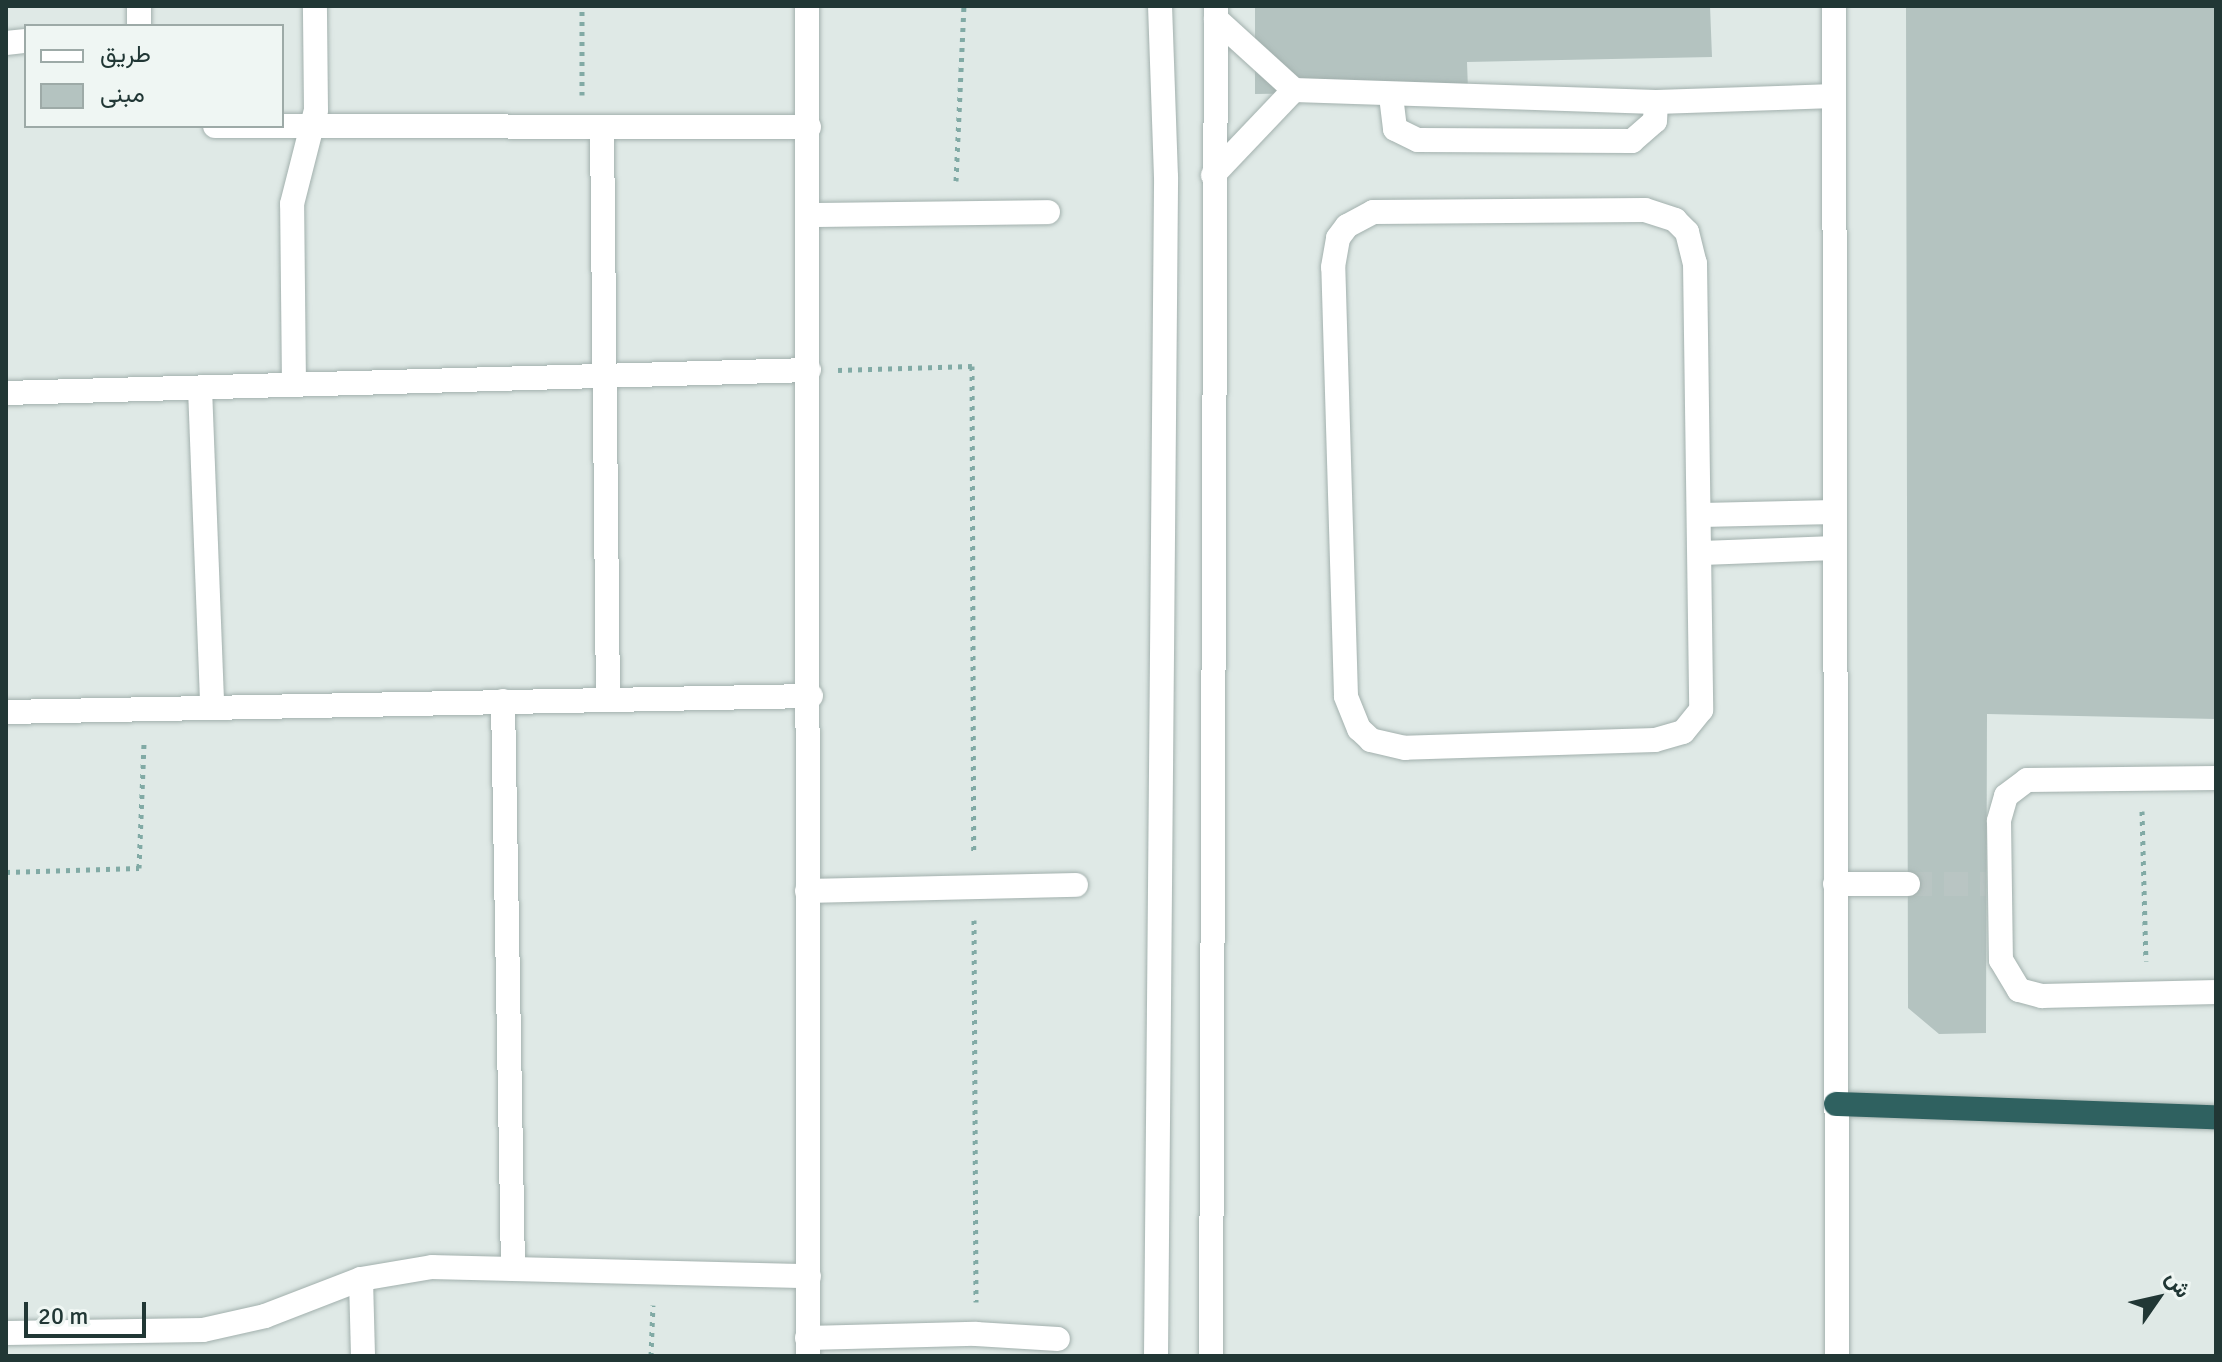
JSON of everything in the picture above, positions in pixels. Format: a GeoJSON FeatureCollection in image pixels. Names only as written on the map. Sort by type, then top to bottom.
{"type":"FeatureCollection","features":[{"type":"Feature","properties":{"kind":"highway"},"geometry":{"type":"LineString","coordinates":[[1836,1104],[2216,1117]]}},
{"type":"Feature","properties":{"kind":"street"},"geometry":{"type":"LineString","coordinates":[[294,385],[292,204],[312,130],[315,6]]}},
{"type":"Feature","properties":{"kind":"street"},"geometry":{"type":"LineString","coordinates":[[807,6],[811,696],[807,891],[808,1347],[976,1334],[1058,1339]]}},
{"type":"Feature","properties":{"kind":"street"},"geometry":{"type":"LineString","coordinates":[[1156,1356],[1166,193],[1160,6]]}},
{"type":"Feature","properties":{"kind":"street"},"geometry":{"type":"LineString","coordinates":[[1834,6],[1837,1356]]}},
{"type":"Feature","properties":{"kind":"street"},"geometry":{"type":"LineString","coordinates":[[1216,12],[1294,90],[1391,96],[1656,102],[1834,96]]}},
{"type":"Feature","properties":{"kind":"street"},"geometry":{"type":"LineString","coordinates":[[1211,1356],[1216,12]]}},
{"type":"Feature","properties":{"kind":"street"},"geometry":{"type":"LineString","coordinates":[[1213,175],[1294,90]]}},
{"type":"Feature","properties":{"kind":"street"},"geometry":{"type":"LineString","coordinates":[[1391,96],[1395,129],[1418,140],[1632,141],[1655,121],[1656,102]]}},
{"type":"Feature","properties":{"kind":"street"},"geometry":{"type":"LineString","coordinates":[[264,128],[809,127]]}},
{"type":"Feature","properties":{"kind":"street"},"geometry":{"type":"LineString","coordinates":[[592,128],[605,376],[608,699]]}},
{"type":"Feature","properties":{"kind":"street"},"geometry":{"type":"LineString","coordinates":[[1645,210],[1675,220],[1687,232],[1695,263],[1701,515],[1704,696],[1693,723],[1683,732],[1655,740],[1405,748],[1365,734],[1350,713],[1346,696],[1333,267],[1338,238],[1347,226],[1373,212],[1645,210]]}},
{"type":"Feature","properties":{"kind":"street"},"geometry":{"type":"LineString","coordinates":[[808,215],[1048,212]]}},
{"type":"Feature","properties":{"kind":"street"},"geometry":{"type":"LineString","coordinates":[[6,393],[809,370]]}},
{"type":"Feature","properties":{"kind":"street"},"geometry":{"type":"LineString","coordinates":[[200,388],[212,707]]}},
{"type":"Feature","properties":{"kind":"street"},"geometry":{"type":"LineString","coordinates":[[1701,515],[1835,512]]}},
{"type":"Feature","properties":{"kind":"street"},"geometry":{"type":"LineString","coordinates":[[1702,553],[1835,548]]}},
{"type":"Feature","properties":{"kind":"street"},"geometry":{"type":"LineString","coordinates":[[6,712],[811,696]]}},
{"type":"Feature","properties":{"kind":"street"},"geometry":{"type":"LineString","coordinates":[[503,701],[513,1269]]}},
{"type":"Feature","properties":{"kind":"street"},"geometry":{"type":"LineString","coordinates":[[2216,778],[2041,779],[2015,785],[2000,808],[1993,884],[2001,960],[2019,990],[2042,996],[2216,992]]}},
{"type":"Feature","properties":{"kind":"street"},"geometry":{"type":"LineString","coordinates":[[1835,884],[1908,884]]}},
{"type":"Feature","properties":{"kind":"street"},"geometry":{"type":"LineString","coordinates":[[807,891],[974,891],[1076,885]]}},
{"type":"Feature","properties":{"kind":"street"},"geometry":{"type":"LineString","coordinates":[[6,1333],[203,1330],[265,1316],[361,1279],[432,1267],[809,1276]]}},
{"type":"Feature","properties":{"kind":"street"},"geometry":{"type":"LineString","coordinates":[[361,1279],[363,1356]]}},
{"type":"Feature","properties":{"kind":"path"},"geometry":{"type":"LineString","coordinates":[[582,6],[592,128]]}},
{"type":"Feature","properties":{"kind":"path"},"geometry":{"type":"LineString","coordinates":[[955,214],[964,6]]}},
{"type":"Feature","properties":{"kind":"path"},"geometry":{"type":"LineString","coordinates":[[809,370],[972,366],[976,1334]]}},
{"type":"Feature","properties":{"kind":"path"},"geometry":{"type":"LineString","coordinates":[[6,872],[139,868],[145,709]]}},
{"type":"Feature","properties":{"kind":"path"},"geometry":{"type":"LineString","coordinates":[[2141,778],[2147,994]]}},
{"type":"Feature","properties":{"kind":"path"},"geometry":{"type":"LineString","coordinates":[[651,1356],[655,1272]]}},
{"type":"Feature","properties":{"kind":"building"},"geometry":{"type":"Polygon","coordinates":[[[1255,6],[1710,6],[1712,57],[1467,62],[1468,90],[1255,94],[1255,6]]]}},
{"type":"Feature","properties":{"kind":"building"},"geometry":{"type":"Polygon","coordinates":[[[1906,6],[2216,6],[2216,719],[1987,714],[1986,1033],[1939,1034],[1908,1008],[1906,6]]]}},
{"type":"Feature","properties":{"kind":"tunnel"},"geometry":{"type":"LineString","coordinates":[[1908,884],[1986,884]]}}]}
